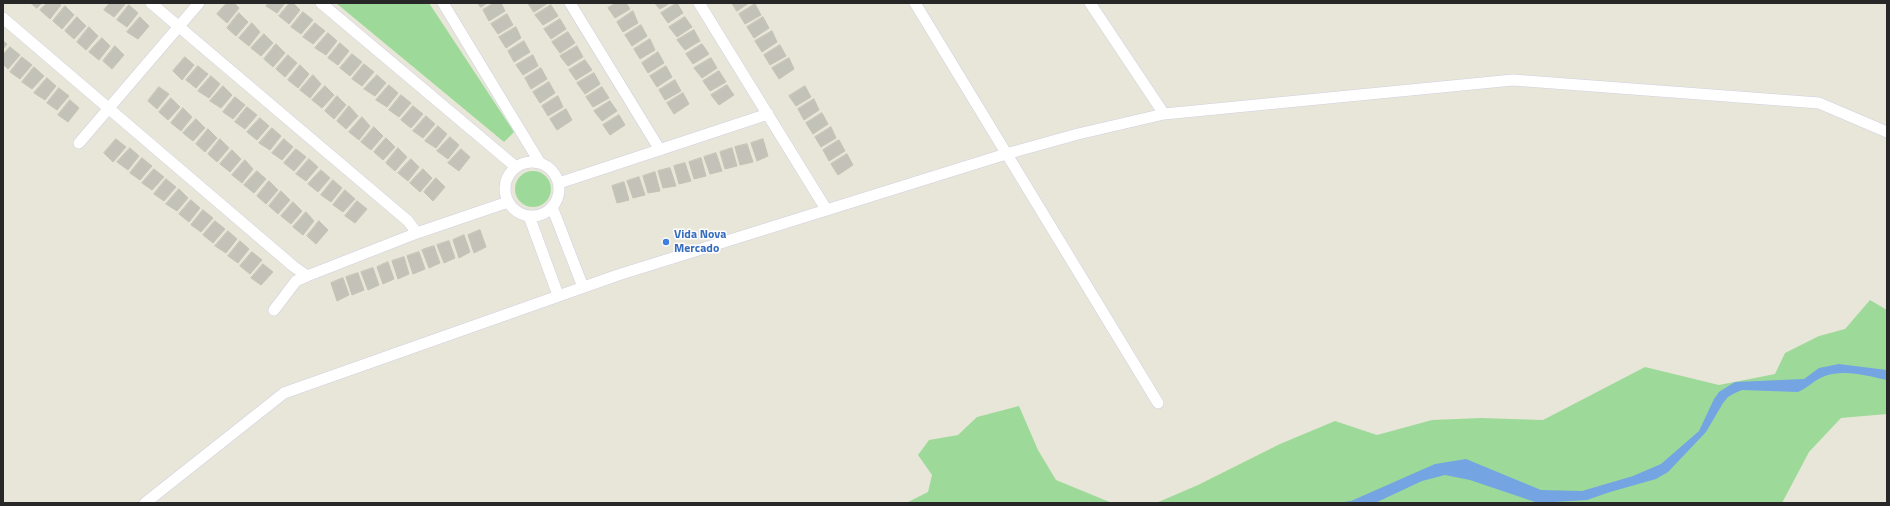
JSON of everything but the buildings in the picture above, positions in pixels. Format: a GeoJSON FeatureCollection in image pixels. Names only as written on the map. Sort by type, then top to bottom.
{"type":"FeatureCollection","features":[{"type":"Feature","properties":{"kind":"street"},"geometry":{"type":"LineString","coordinates":[[151,3],[408,221],[417,234]]}},
{"type":"Feature","properties":{"kind":"street"},"geometry":{"type":"LineString","coordinates":[[79,144],[199,3]]}},
{"type":"Feature","properties":{"kind":"street"},"geometry":{"type":"LineString","coordinates":[[321,3],[516,167]]}},
{"type":"Feature","properties":{"kind":"street"},"geometry":{"type":"LineString","coordinates":[[443,3],[540,163]]}},
{"type":"Feature","properties":{"kind":"street"},"geometry":{"type":"LineString","coordinates":[[570,3],[660,150]]}},
{"type":"Feature","properties":{"kind":"street"},"geometry":{"type":"LineString","coordinates":[[699,3],[826,209]]}},
{"type":"Feature","properties":{"kind":"street"},"geometry":{"type":"LineString","coordinates":[[914,3],[1158,403]]}},
{"type":"Feature","properties":{"kind":"street"},"geometry":{"type":"LineString","coordinates":[[1090,3],[1164,114]]}},
{"type":"Feature","properties":{"kind":"street"},"geometry":{"type":"LineString","coordinates":[[3,18],[293,266],[308,276]]}},
{"type":"Feature","properties":{"kind":"street"},"geometry":{"type":"LineString","coordinates":[[145,503],[284,393],[558,295],[826,209],[1006,154],[1078,134],[1164,114],[1513,80],[1819,103],[1887,132]]}},
{"type":"Feature","properties":{"kind":"street"},"geometry":{"type":"LineString","coordinates":[[559,183],[768,114]]}},
{"type":"Feature","properties":{"kind":"street"},"geometry":{"type":"LineString","coordinates":[[527,162],[540,163],[556,175],[559,183],[559,192],[552,207],[537,215],[529,216],[521,213],[508,202],[505,186],[507,177],[516,167],[527,162]]}},
{"type":"Feature","properties":{"kind":"street"},"geometry":{"type":"LineString","coordinates":[[274,310],[296,281],[417,234],[508,202]]}},
{"type":"Feature","properties":{"kind":"street"},"geometry":{"type":"LineString","coordinates":[[552,207],[583,287]]}},
{"type":"Feature","properties":{"kind":"street"},"geometry":{"type":"LineString","coordinates":[[529,216],[558,295]]}},
{"type":"Feature","properties":{"kind":"green space"},"geometry":{"type":"Polygon","coordinates":[[[336,3],[429,3],[514,132],[504,142],[336,3]]]}},
{"type":"Feature","properties":{"kind":"green space"},"geometry":{"type":"Polygon","coordinates":[[[533,171],[543,174],[548,179],[551,189],[548,199],[543,204],[533,207],[523,204],[518,199],[515,189],[518,179],[523,174],[533,171]]]}},
{"type":"Feature","properties":{"kind":"green space"},"geometry":{"type":"Polygon","coordinates":[[[1870,300],[1887,310],[1887,414],[1841,418],[1809,452],[1782,503],[1156,503],[1198,485],[1280,444],[1335,421],[1377,435],[1432,420],[1481,418],[1543,420],[1645,367],[1719,385],[1775,374],[1785,353],[1819,336],[1845,329],[1870,300]]]}},
{"type":"Feature","properties":{"kind":"green space"},"geometry":{"type":"Polygon","coordinates":[[[1019,406],[1038,450],[1056,480],[1112,503],[906,503],[928,492],[932,475],[918,455],[929,440],[958,435],[977,417],[1019,406]]]}},
{"type":"Feature","properties":{"kind":"water"},"geometry":{"type":"Polygon","coordinates":[[[1839,364],[1887,370],[1887,380],[1864,375],[1840,373],[1821,377],[1798,392],[1742,390],[1728,397],[1706,432],[1668,472],[1656,479],[1587,500],[1538,503],[1470,480],[1445,475],[1422,481],[1375,503],[1336,503],[1351,501],[1435,464],[1466,459],[1541,490],[1582,491],[1633,476],[1661,464],[1699,431],[1714,399],[1719,392],[1735,382],[1804,379],[1819,368],[1839,364]]]}},
{"type":"Feature","properties":{"kind":"place","name":"Vida Nova Mercado"},"geometry":{"type":"Point","coordinates":[666,242]}}]}
